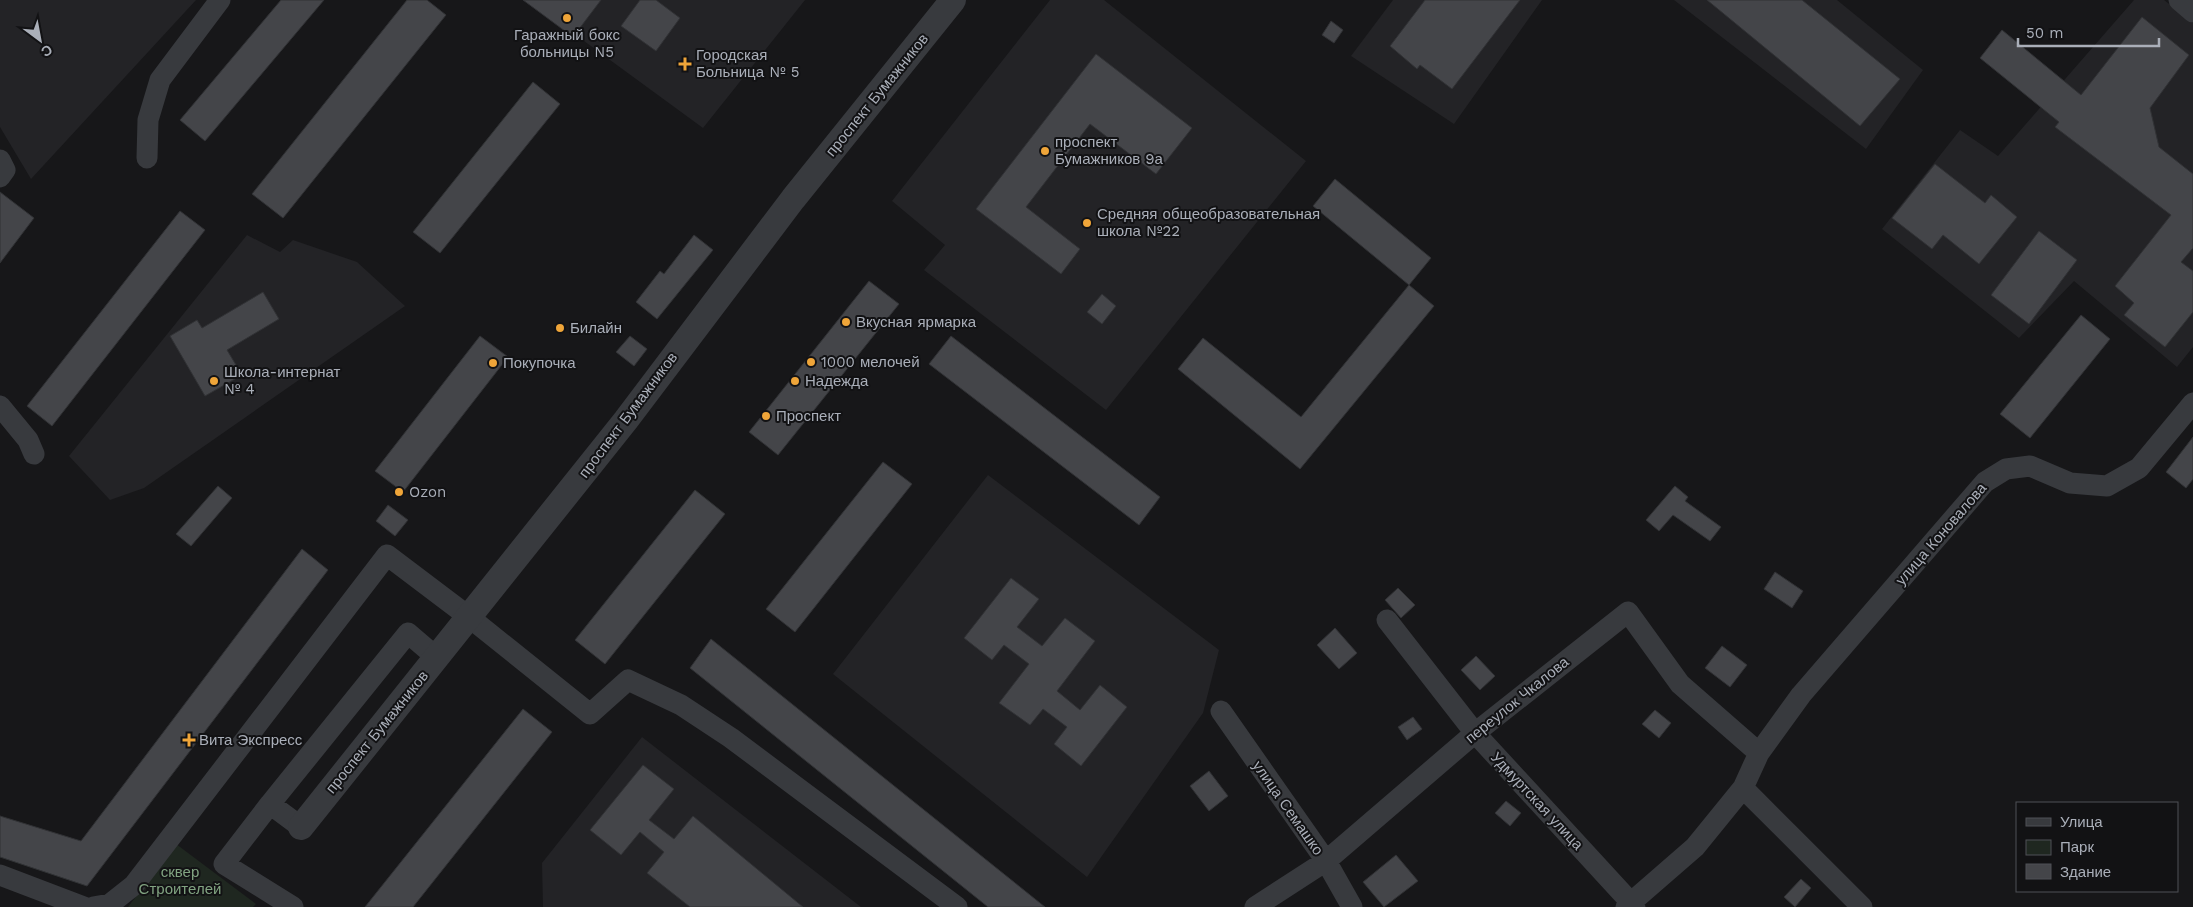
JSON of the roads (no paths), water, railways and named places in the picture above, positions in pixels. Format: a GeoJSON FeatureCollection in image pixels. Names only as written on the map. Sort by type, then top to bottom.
{"type":"FeatureCollection","features":[{"type":"Feature","properties":{"kind":"street"},"geometry":{"type":"LineString","coordinates":[[147,158],[148,120],[160,80],[220,0]]}},
{"type":"Feature","properties":{"kind":"street","name":"проспект Бумажников"},"geometry":{"type":"LineString","coordinates":[[301,827],[626,420],[793,199],[953,0]]}},
{"type":"Feature","properties":{"kind":"street"},"geometry":{"type":"LineString","coordinates":[[2179,0],[2193,12]]}},
{"type":"Feature","properties":{"kind":"street"},"geometry":{"type":"LineString","coordinates":[[0,160],[5,170],[0,177]]}},
{"type":"Feature","properties":{"kind":"street","name":"улица Коновалова"},"geometry":{"type":"LineString","coordinates":[[1631,906],[1696,847],[1744,788],[1759,753],[1800,695],[1985,482],[2006,469],[2030,466],[2070,483],[2107,486],[2139,468],[2193,403]]}},
{"type":"Feature","properties":{"kind":"street"},"geometry":{"type":"LineString","coordinates":[[0,406],[28,440],[34,454]]}},
{"type":"Feature","properties":{"kind":"street"},"geometry":{"type":"LineString","coordinates":[[93,907],[110,904],[134,885],[387,555],[469,617],[590,714],[628,680],[681,705],[731,738],[957,907]]}},
{"type":"Feature","properties":{"kind":"street","name":"переулок Чкалова"},"geometry":{"type":"LineString","coordinates":[[1255,907],[1326,861],[1475,733],[1628,612],[1680,684],[1759,753]]}},
{"type":"Feature","properties":{"kind":"street","name":"Удмуртская улица"},"geometry":{"type":"LineString","coordinates":[[1388,620],[1475,733],[1631,906]]}},
{"type":"Feature","properties":{"kind":"street"},"geometry":{"type":"LineString","coordinates":[[290,906],[224,864],[270,804],[408,634],[436,657]]}},
{"type":"Feature","properties":{"kind":"street","name":"улица Семашко"},"geometry":{"type":"LineString","coordinates":[[1221,711],[1326,861],[1352,907]]}},
{"type":"Feature","properties":{"kind":"street"},"geometry":{"type":"LineString","coordinates":[[1744,788],[1862,907]]}},
{"type":"Feature","properties":{"kind":"street"},"geometry":{"type":"LineString","coordinates":[[270,804],[301,827]]}},
{"type":"Feature","properties":{"kind":"street"},"geometry":{"type":"LineString","coordinates":[[0,876],[84,907]]}},
{"type":"Feature","properties":{"kind":"place","name":"Гаражный бокс больницы N5"},"geometry":{"type":"Point","coordinates":[567,18]}},
{"type":"Feature","properties":{"kind":"place","name":"Городская Больница № 5"},"geometry":{"type":"Point","coordinates":[685,64]}},
{"type":"Feature","properties":{"kind":"place","name":"проспект Бумажников 9а"},"geometry":{"type":"Point","coordinates":[1045,151]}},
{"type":"Feature","properties":{"kind":"place","name":"Средняя общеобразовательная школа №22"},"geometry":{"type":"Point","coordinates":[1087,223]}},
{"type":"Feature","properties":{"kind":"place","name":"Вкусная ярмарка"},"geometry":{"type":"Point","coordinates":[846,322]}},
{"type":"Feature","properties":{"kind":"place","name":"Билайн"},"geometry":{"type":"Point","coordinates":[560,328]}},
{"type":"Feature","properties":{"kind":"place","name":"1000 мелочей"},"geometry":{"type":"Point","coordinates":[811,362]}},
{"type":"Feature","properties":{"kind":"place","name":"Покупочка"},"geometry":{"type":"Point","coordinates":[493,363]}},
{"type":"Feature","properties":{"kind":"place","name":"Школа-интернат № 4"},"geometry":{"type":"Point","coordinates":[214,381]}},
{"type":"Feature","properties":{"kind":"place","name":"Надежда"},"geometry":{"type":"Point","coordinates":[795,381]}},
{"type":"Feature","properties":{"kind":"place","name":"Проспект"},"geometry":{"type":"Point","coordinates":[766,416]}},
{"type":"Feature","properties":{"kind":"place","name":"Ozon"},"geometry":{"type":"Point","coordinates":[399,492]}},
{"type":"Feature","properties":{"kind":"place","name":"Вита Экспресс"},"geometry":{"type":"Point","coordinates":[189,740]}},
{"type":"Feature","properties":{"kind":"park label","name":"сквер Строителей"},"geometry":{"type":"Point","coordinates":[180,880]}}]}
